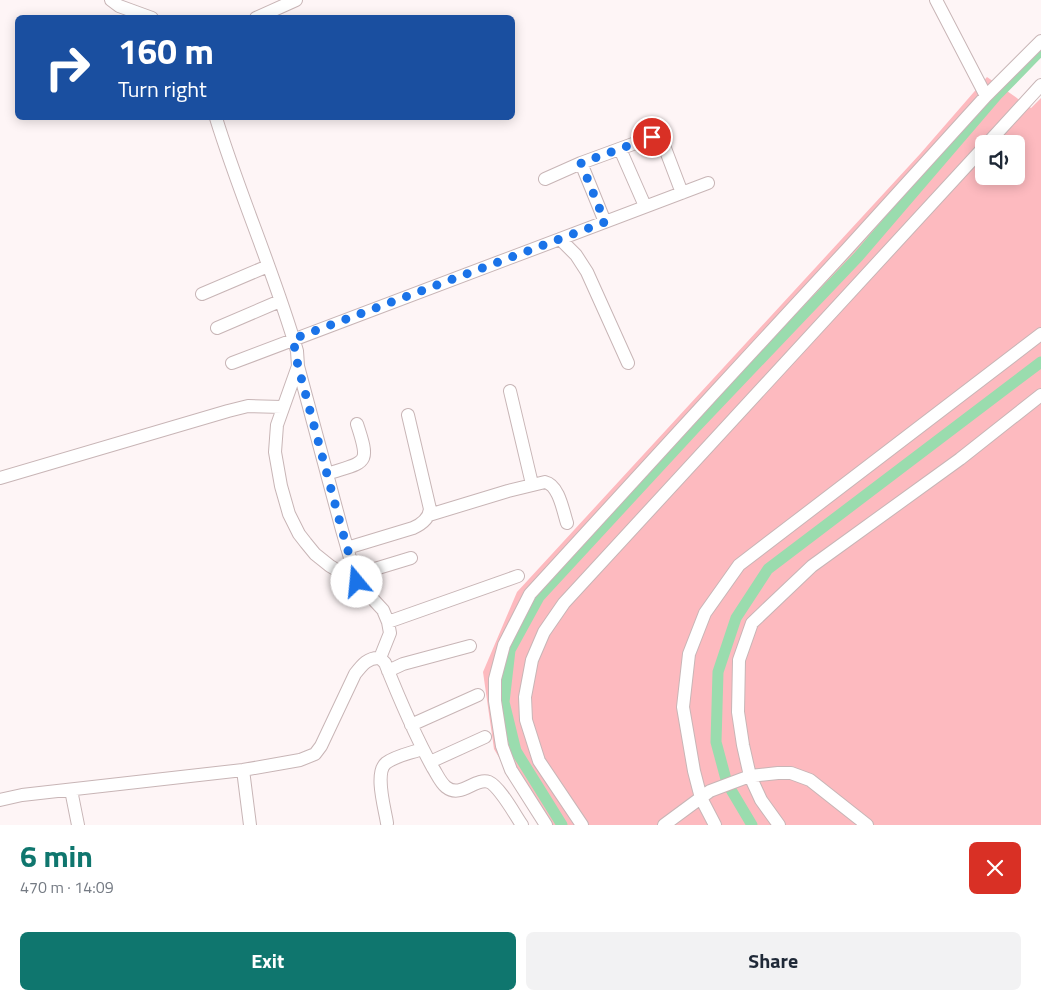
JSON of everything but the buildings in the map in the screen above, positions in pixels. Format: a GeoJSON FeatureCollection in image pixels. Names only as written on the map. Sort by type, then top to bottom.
{"type":"FeatureCollection","features":[{"type":"Feature","properties":{"kind":"street"},"geometry":{"type":"LineString","coordinates":[[111,0],[118,6],[144,15]]}},
{"type":"Feature","properties":{"kind":"street"},"geometry":{"type":"LineString","coordinates":[[263,15],[296,0]]}},
{"type":"Feature","properties":{"kind":"street"},"geometry":{"type":"LineString","coordinates":[[936,0],[986,96]]}},
{"type":"Feature","properties":{"kind":"street"},"geometry":{"type":"LineString","coordinates":[[546,825],[511,770],[502,746],[495,701],[495,680],[504,644],[530,594],[986,96],[1041,41]]}},
{"type":"Feature","properties":{"kind":"street"},"geometry":{"type":"LineString","coordinates":[[995,135],[1041,85]]}},
{"type":"Feature","properties":{"kind":"street"},"geometry":{"type":"LineString","coordinates":[[217,120],[230,163],[293,339],[298,366],[356,579]]}},
{"type":"Feature","properties":{"kind":"street"},"geometry":{"type":"LineString","coordinates":[[545,179],[647,138],[658,138],[663,143],[682,193]]}},
{"type":"Feature","properties":{"kind":"street"},"geometry":{"type":"LineString","coordinates":[[620,149],[645,206]]}},
{"type":"Feature","properties":{"kind":"street"},"geometry":{"type":"LineString","coordinates":[[582,825],[539,761],[526,720],[525,697],[532,660],[544,632],[564,603],[975,157]]}},
{"type":"Feature","properties":{"kind":"street"},"geometry":{"type":"LineString","coordinates":[[581,163],[605,222]]}},
{"type":"Feature","properties":{"kind":"street"},"geometry":{"type":"LineString","coordinates":[[232,363],[708,182]]}},
{"type":"Feature","properties":{"kind":"street"},"geometry":{"type":"LineString","coordinates":[[560,239],[576,255],[587,272],[628,363]]}},
{"type":"Feature","properties":{"kind":"street"},"geometry":{"type":"LineString","coordinates":[[202,294],[268,266]]}},
{"type":"Feature","properties":{"kind":"street"},"geometry":{"type":"LineString","coordinates":[[217,328],[280,302]]}},
{"type":"Feature","properties":{"kind":"street"},"geometry":{"type":"LineString","coordinates":[[714,825],[705,794],[694,771],[683,707],[689,654],[705,613],[739,565],[1041,334]]}},
{"type":"Feature","properties":{"kind":"street"},"geometry":{"type":"LineString","coordinates":[[298,366],[277,425],[276,452],[281,486],[289,514],[299,534],[315,554],[330,566],[356,579],[383,610],[390,633],[380,658]]}},
{"type":"Feature","properties":{"kind":"street"},"geometry":{"type":"LineString","coordinates":[[510,391],[532,484]]}},
{"type":"Feature","properties":{"kind":"street"},"geometry":{"type":"LineString","coordinates":[[779,825],[746,777],[738,703],[740,660],[752,623],[812,566],[960,459],[1041,395]]}},
{"type":"Feature","properties":{"kind":"street"},"geometry":{"type":"LineString","coordinates":[[0,478],[234,409],[263,405],[282,407]]}},
{"type":"Feature","properties":{"kind":"street"},"geometry":{"type":"LineString","coordinates":[[408,415],[430,509],[429,515]]}},
{"type":"Feature","properties":{"kind":"street"},"geometry":{"type":"LineString","coordinates":[[327,474],[356,465],[363,460],[366,454],[357,424]]}},
{"type":"Feature","properties":{"kind":"street"},"geometry":{"type":"LineString","coordinates":[[347,548],[413,528],[420,525],[429,515],[532,484],[545,482],[552,486],[558,497],[567,523]]}},
{"type":"Feature","properties":{"kind":"street"},"geometry":{"type":"LineString","coordinates":[[356,579],[411,558]]}},
{"type":"Feature","properties":{"kind":"street"},"geometry":{"type":"LineString","coordinates":[[388,622],[518,576]]}},
{"type":"Feature","properties":{"kind":"street"},"geometry":{"type":"LineString","coordinates":[[388,671],[403,664],[470,646]]}},
{"type":"Feature","properties":{"kind":"street"},"geometry":{"type":"LineString","coordinates":[[0,800],[22,795],[243,770],[290,763],[315,754],[321,746],[356,674],[363,664],[373,657],[380,658],[384,663],[422,748],[441,782],[452,790],[460,790],[484,781],[490,782],[496,787],[522,825]]}},
{"type":"Feature","properties":{"kind":"street"},"geometry":{"type":"LineString","coordinates":[[411,724],[478,695]]}},
{"type":"Feature","properties":{"kind":"street"},"geometry":{"type":"LineString","coordinates":[[430,762],[484,737]]}},
{"type":"Feature","properties":{"kind":"street"},"geometry":{"type":"LineString","coordinates":[[387,823],[380,778],[381,770],[391,760],[422,748]]}},
{"type":"Feature","properties":{"kind":"street"},"geometry":{"type":"LineString","coordinates":[[243,770],[250,825]]}},
{"type":"Feature","properties":{"kind":"street"},"geometry":{"type":"LineString","coordinates":[[664,825],[705,794],[746,777],[764,773],[791,773],[810,780],[867,825]]}},
{"type":"Feature","properties":{"kind":"street"},"geometry":{"type":"LineString","coordinates":[[71,790],[78,825]]}},
{"type":"Feature","properties":{"kind":"shaded area"},"geometry":{"type":"Polygon","coordinates":[[[987,77],[1031,108],[1041,98],[1041,825],[539,825],[494,749],[483,672],[517,592],[920,154],[987,77]]]}},
{"type":"Feature","properties":{"kind":"waterway"},"geometry":{"type":"LineString","coordinates":[[562,825],[516,751],[504,702],[510,650],[539,597],[696,427],[858,257],[997,95],[1041,50]]}},
{"type":"Feature","properties":{"kind":"waterway"},"geometry":{"type":"LineString","coordinates":[[752,825],[727,783],[716,742],[718,672],[736,618],[768,569],[1041,362]]}},
{"type":"Feature","properties":{"kind":"route"},"geometry":{"type":"LineString","coordinates":[[357,582],[298,366],[297,351],[293,339],[605,222],[581,163],[652,137]]}}]}
